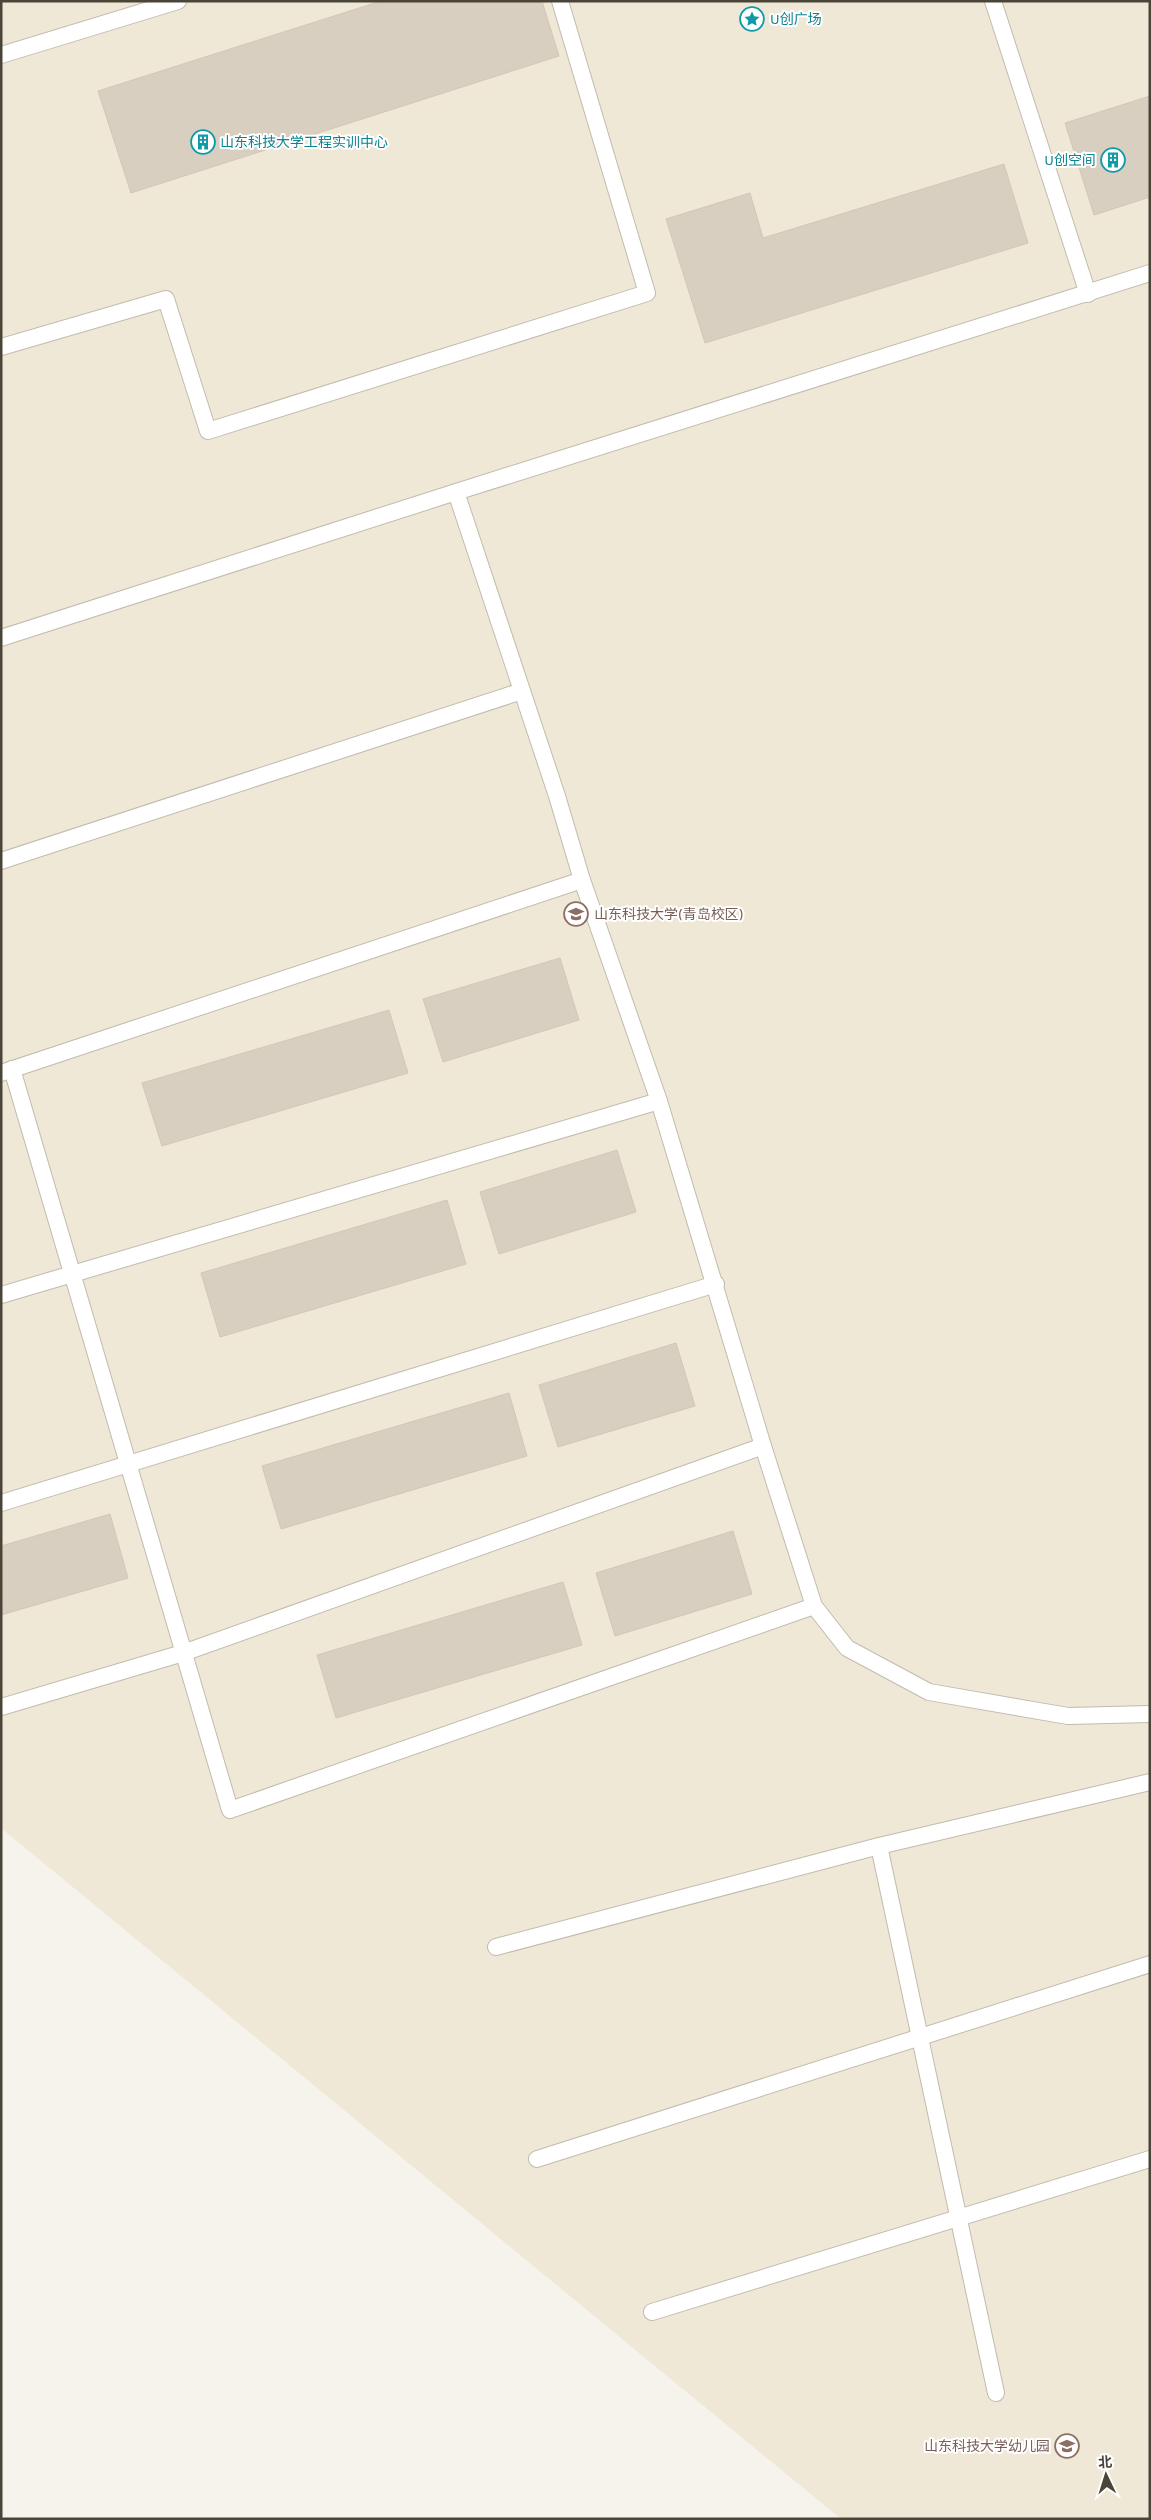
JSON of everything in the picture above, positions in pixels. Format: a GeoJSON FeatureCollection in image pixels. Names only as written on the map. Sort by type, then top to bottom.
{"type":"FeatureCollection","features":[{"type":"Feature","properties":{"kind":"lane"},"geometry":{"type":"LineString","coordinates":[[1,55],[178,1]]}},
{"type":"Feature","properties":{"kind":"lane"},"geometry":{"type":"LineString","coordinates":[[1,348],[166,299],[208,431],[647,293],[560,1]]}},
{"type":"Feature","properties":{"kind":"lane"},"geometry":{"type":"LineString","coordinates":[[993,1],[1088,294]]}},
{"type":"Feature","properties":{"kind":"lane"},"geometry":{"type":"LineString","coordinates":[[1,638],[456,492],[1150,274]]}},
{"type":"Feature","properties":{"kind":"lane"},"geometry":{"type":"LineString","coordinates":[[456,492],[558,796],[582,880],[659,1101],[716,1284],[763,1446],[814,1606],[847,1648],[928,1692],[1068,1716],[1150,1714]]}},
{"type":"Feature","properties":{"kind":"lane"},"geometry":{"type":"LineString","coordinates":[[1,861],[522,691]]}},
{"type":"Feature","properties":{"kind":"lane"},"geometry":{"type":"LineString","coordinates":[[582,880],[7,1071],[72,1273],[230,1810],[814,1606]]}},
{"type":"Feature","properties":{"kind":"lane"},"geometry":{"type":"LineString","coordinates":[[1,1295],[659,1101]]}},
{"type":"Feature","properties":{"kind":"lane"},"geometry":{"type":"LineString","coordinates":[[1,1504],[716,1284]]}},
{"type":"Feature","properties":{"kind":"lane"},"geometry":{"type":"LineString","coordinates":[[1,1707],[183,1653],[763,1446]]}},
{"type":"Feature","properties":{"kind":"lane"},"geometry":{"type":"LineString","coordinates":[[496,1947],[879,1846],[1150,1782]]}},
{"type":"Feature","properties":{"kind":"lane"},"geometry":{"type":"LineString","coordinates":[[879,1846],[996,2393]]}},
{"type":"Feature","properties":{"kind":"lane"},"geometry":{"type":"LineString","coordinates":[[537,2159],[1150,1964]]}},
{"type":"Feature","properties":{"kind":"lane"},"geometry":{"type":"LineString","coordinates":[[652,2312],[1150,2160]]}},
{"type":"Feature","properties":{"kind":"shaded area","name":"山东科技大学(青岛校区)"},"geometry":{"type":"Polygon","coordinates":[[[1,1],[1150,1],[1150,2519],[841,2519],[1,1828],[1,1]]]}},
{"type":"Feature","properties":{"kind":"building","name":"山东科技大学工程实训中心"},"geometry":{"type":"Polygon","coordinates":[[[381,1],[542,1],[559,56],[131,193],[98,91],[381,1]]]}},
{"type":"Feature","properties":{"kind":"building","name":"U创空间"},"geometry":{"type":"Polygon","coordinates":[[[1150,96],[1150,197],[1094,215],[1065,123],[1150,96]]]}},
{"type":"Feature","properties":{"kind":"building"},"geometry":{"type":"Polygon","coordinates":[[[1004,164],[1028,243],[705,343],[666,219],[750,193],[763,238],[1004,164]]]}},
{"type":"Feature","properties":{"kind":"building"},"geometry":{"type":"Polygon","coordinates":[[[560,958],[579,1020],[443,1062],[423,999],[560,958]]]}},
{"type":"Feature","properties":{"kind":"building"},"geometry":{"type":"Polygon","coordinates":[[[389,1010],[408,1073],[162,1146],[142,1083],[389,1010]]]}},
{"type":"Feature","properties":{"kind":"building"},"geometry":{"type":"Polygon","coordinates":[[[617,1150],[636,1212],[499,1254],[480,1192],[617,1150]]]}},
{"type":"Feature","properties":{"kind":"building"},"geometry":{"type":"Polygon","coordinates":[[[447,1200],[466,1264],[220,1337],[201,1273],[447,1200]]]}},
{"type":"Feature","properties":{"kind":"building"},"geometry":{"type":"Polygon","coordinates":[[[676,1343],[695,1406],[558,1447],[539,1385],[676,1343]]]}},
{"type":"Feature","properties":{"kind":"building"},"geometry":{"type":"Polygon","coordinates":[[[509,1393],[527,1456],[281,1529],[262,1466],[509,1393]]]}},
{"type":"Feature","properties":{"kind":"building"},"geometry":{"type":"Polygon","coordinates":[[[110,1514],[128,1578],[1,1615],[1,1546],[110,1514]]]}},
{"type":"Feature","properties":{"kind":"building"},"geometry":{"type":"Polygon","coordinates":[[[733,1531],[752,1594],[615,1636],[596,1573],[733,1531]]]}},
{"type":"Feature","properties":{"kind":"building"},"geometry":{"type":"Polygon","coordinates":[[[563,1582],[582,1645],[336,1718],[317,1655],[563,1582]]]}},
{"type":"Feature","properties":{"kind":"place","name":"U创广场"},"geometry":{"type":"Point","coordinates":[752,19]}},
{"type":"Feature","properties":{"kind":"place","name":"山东科技大学工程实训中心"},"geometry":{"type":"Point","coordinates":[203,142]}},
{"type":"Feature","properties":{"kind":"place","name":"U创空间"},"geometry":{"type":"Point","coordinates":[1113,160]}},
{"type":"Feature","properties":{"kind":"place","name":"山东科技大学(青岛校区)"},"geometry":{"type":"Point","coordinates":[576,914]}},
{"type":"Feature","properties":{"kind":"place","name":"山东科技大学幼儿园"},"geometry":{"type":"Point","coordinates":[1067,2446]}}]}
